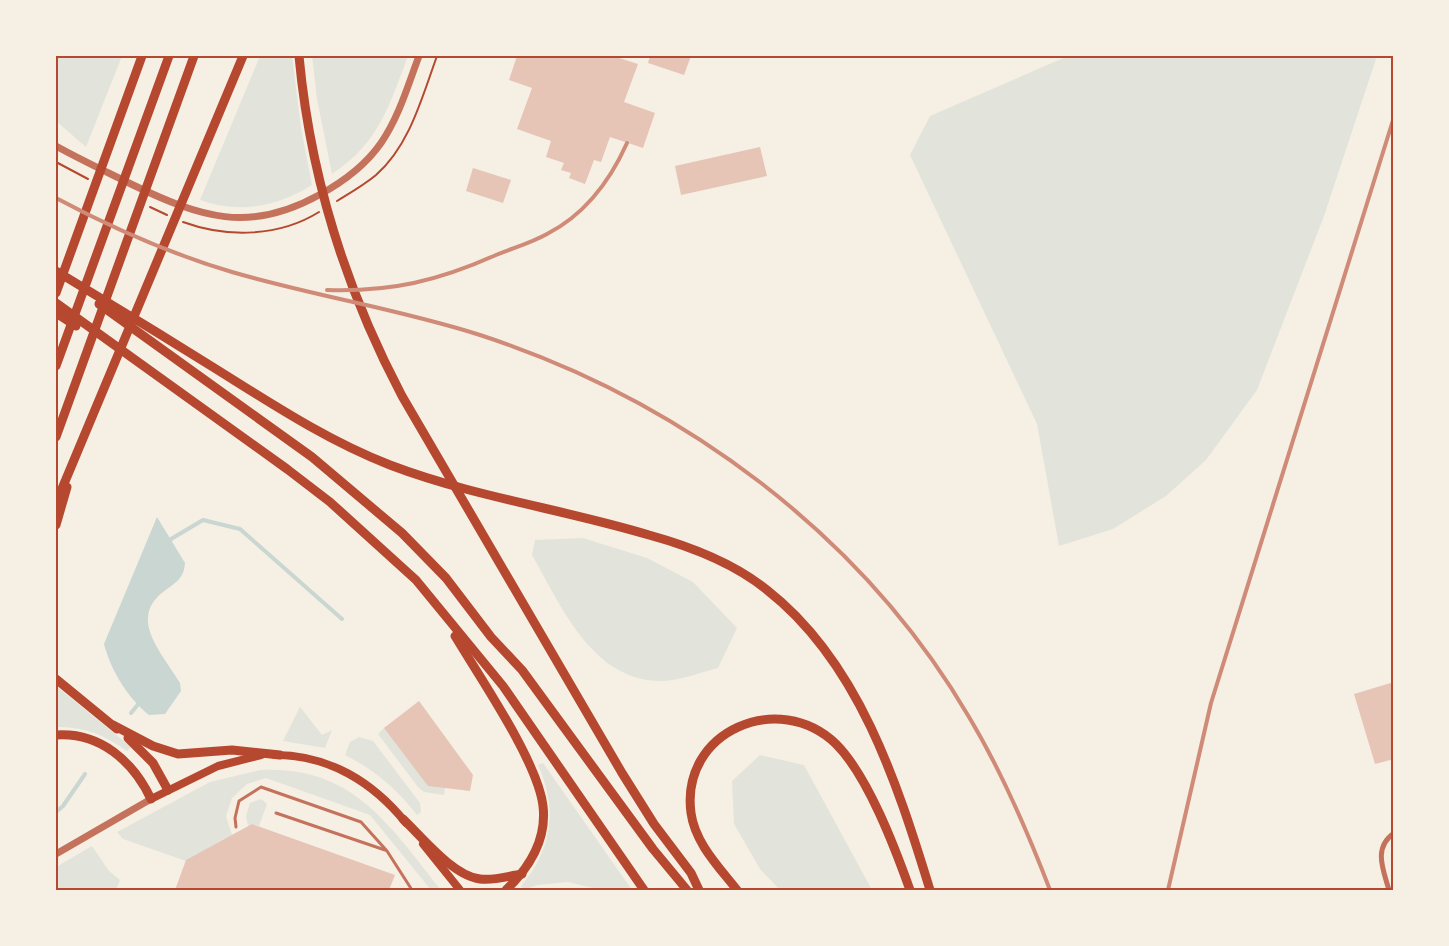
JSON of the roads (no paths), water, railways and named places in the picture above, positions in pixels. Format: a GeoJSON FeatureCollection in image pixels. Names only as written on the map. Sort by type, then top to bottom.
{"type":"FeatureCollection","features":[{"type":"Feature","properties":{"kind":"highway"},"geometry":{"type":"LineString","coordinates":[[56,293],[142,56]]}},
{"type":"Feature","properties":{"kind":"highway"},"geometry":{"type":"LineString","coordinates":[[56,366],[169,56]]}},
{"type":"Feature","properties":{"kind":"highway"},"geometry":{"type":"LineString","coordinates":[[56,436],[194,56]]}},
{"type":"Feature","properties":{"kind":"highway"},"geometry":{"type":"LineString","coordinates":[[56,503],[243,56]]}},
{"type":"Feature","properties":{"kind":"highway"},"geometry":{"type":"LineString","coordinates":[[299,56],[314,158],[340,254],[377,346],[432,450],[622,773],[654,824],[691,873],[699,891]]}},
{"type":"Feature","properties":{"kind":"highway"},"geometry":{"type":"LineString","coordinates":[[56,271],[312,457],[402,533],[446,578],[491,637],[522,670],[687,891]]}},
{"type":"Feature","properties":{"kind":"highway"},"geometry":{"type":"LineString","coordinates":[[56,271],[286,413],[388,464],[425,477],[650,535],[704,555],[765,588],[810,631],[828,652],[846,680],[894,783],[930,891]]}},
{"type":"Feature","properties":{"kind":"highway"},"geometry":{"type":"LineString","coordinates":[[56,303],[250,441],[330,502],[416,580],[503,686],[644,891]]}},
{"type":"Feature","properties":{"kind":"highway"},"geometry":{"type":"LineString","coordinates":[[56,313],[145,367]]}},
{"type":"Feature","properties":{"kind":"highway"},"geometry":{"type":"LineString","coordinates":[[56,525],[75,455]]}},
{"type":"Feature","properties":{"kind":"highway"},"geometry":{"type":"LineString","coordinates":[[445,618],[535,779],[543,806],[538,847],[522,874],[506,891]]}},
{"type":"Feature","properties":{"kind":"highway"},"geometry":{"type":"LineString","coordinates":[[56,679],[142,750],[168,790]]}},
{"type":"Feature","properties":{"kind":"highway"},"geometry":{"type":"LineString","coordinates":[[737,891],[706,851],[696,833],[691,813],[690,795],[702,760],[725,734],[745,723],[772,718],[793,721],[818,730],[837,745],[879,812],[910,891]]}},
{"type":"Feature","properties":{"kind":"highway"},"geometry":{"type":"LineString","coordinates":[[113,725],[153,746],[178,754],[232,750],[280,755]]}},
{"type":"Feature","properties":{"kind":"highway"},"geometry":{"type":"LineString","coordinates":[[56,735],[82,737],[112,749],[134,770],[151,799]]}},
{"type":"Feature","properties":{"kind":"highway"},"geometry":{"type":"LineString","coordinates":[[403,819],[454,867],[466,875],[488,879],[522,874]]}},
{"type":"Feature","properties":{"kind":"main road"},"geometry":{"type":"LineString","coordinates":[[151,799],[229,762],[254,756],[280,755],[317,761],[352,775],[374,789],[403,819],[460,891]]}},
{"type":"Feature","properties":{"kind":"street"},"geometry":{"type":"LineString","coordinates":[[56,146],[200,214],[234,219],[282,213],[336,186],[373,154],[392,124],[419,56]]}},
{"type":"Feature","properties":{"kind":"street"},"geometry":{"type":"LineString","coordinates":[[56,139],[67,153]]}},
{"type":"Feature","properties":{"kind":"street"},"geometry":{"type":"LineString","coordinates":[[56,854],[151,799]]}},
{"type":"Feature","properties":{"kind":"street"},"geometry":{"type":"LineString","coordinates":[[1389,891],[1380,855],[1383,841],[1394,833]]}},
{"type":"Feature","properties":{"kind":"lane"},"geometry":{"type":"LineString","coordinates":[[236,827],[235,818],[239,801],[261,787],[361,822],[387,851],[412,891]]}},
{"type":"Feature","properties":{"kind":"lane"},"geometry":{"type":"LineString","coordinates":[[276,813],[387,851]]}},
{"type":"Feature","properties":{"kind":"waterway"},"geometry":{"type":"LineString","coordinates":[[169,543],[171,539],[203,520],[240,529],[342,619]]}},
{"type":"Feature","properties":{"kind":"waterway"},"geometry":{"type":"LineString","coordinates":[[131,713],[140,702]]}},
{"type":"Feature","properties":{"kind":"waterway"},"geometry":{"type":"LineString","coordinates":[[56,812],[63,806],[85,774]]}},
{"type":"Feature","properties":{"kind":"railway"},"geometry":{"type":"LineString","coordinates":[[1168,890],[1211,703],[1394,117]]}},
{"type":"Feature","properties":{"kind":"railway"},"geometry":{"type":"LineString","coordinates":[[327,290],[372,289],[414,283],[454,272],[541,237],[573,217],[584,207],[613,171],[627,143]]}},
{"type":"Feature","properties":{"kind":"railway"},"geometry":{"type":"LineString","coordinates":[[56,198],[142,240],[209,265],[263,281],[388,310],[480,335],[554,363],[626,396],[694,436],[759,482],[820,533],[876,589],[925,651],[969,717],[1003,780],[1050,890]]}}]}
